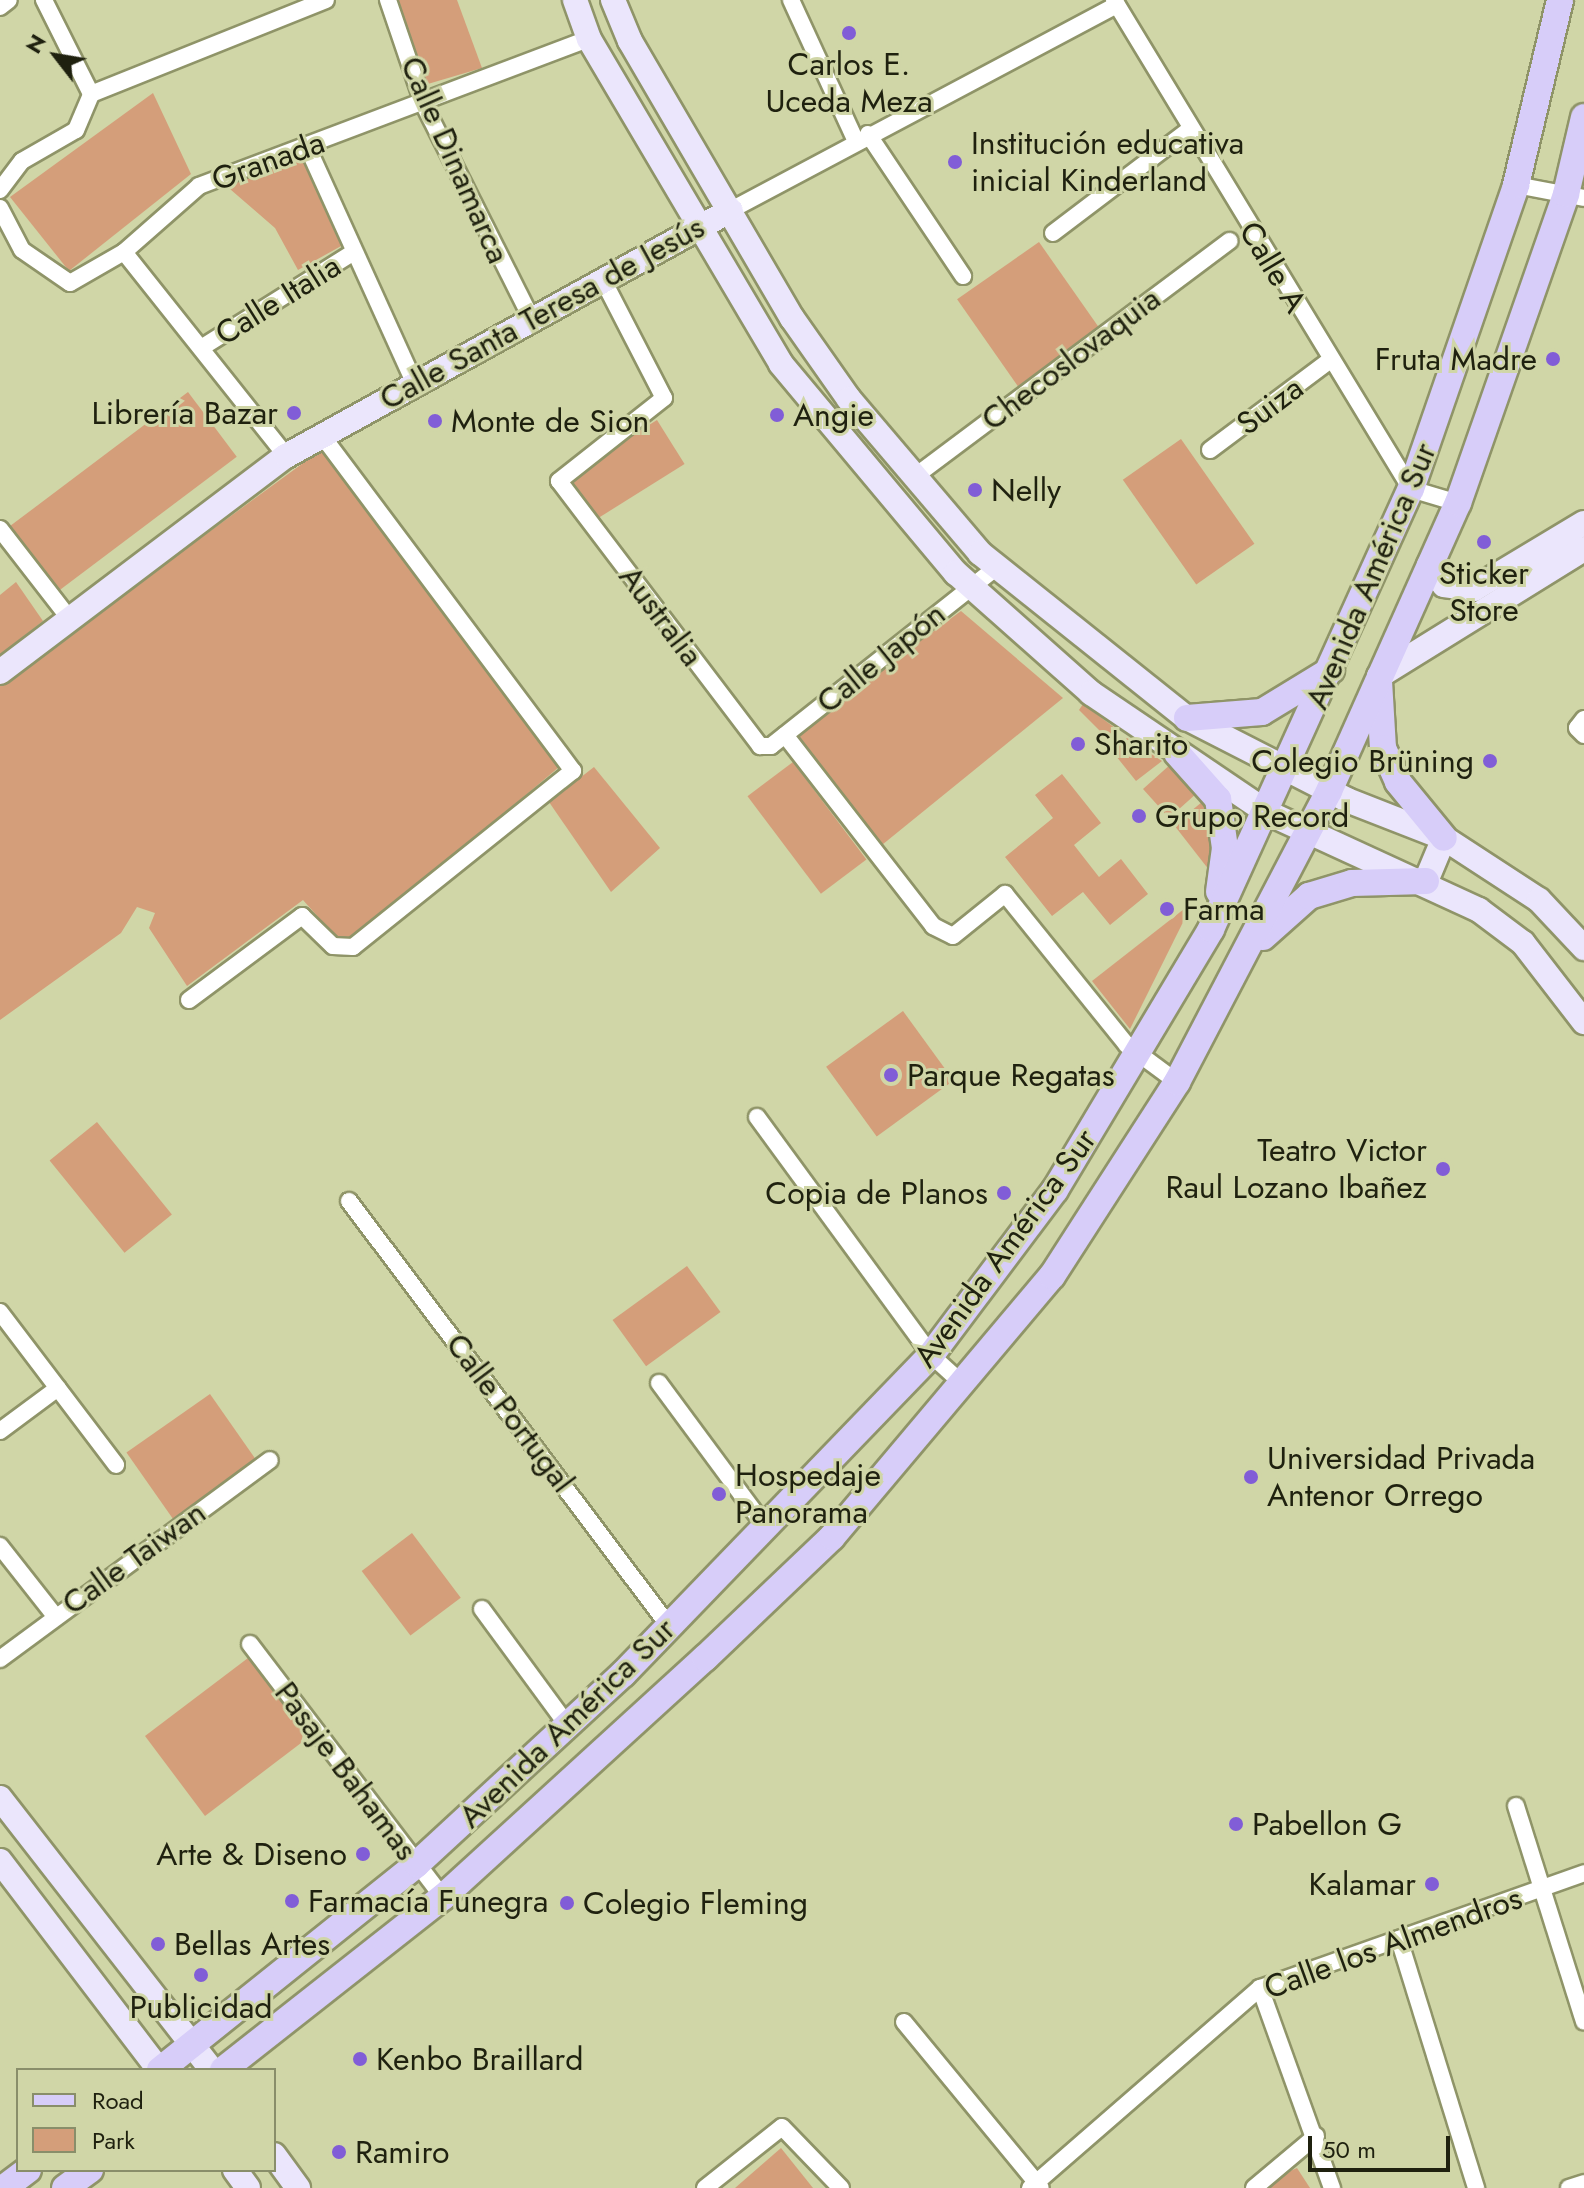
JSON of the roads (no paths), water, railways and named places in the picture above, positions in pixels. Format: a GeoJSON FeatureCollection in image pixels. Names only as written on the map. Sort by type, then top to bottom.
{"type":"FeatureCollection","features":[{"type":"Feature","properties":{"kind":"main road"},"geometry":{"type":"LineString","coordinates":[[575,0],[589,39],[697,228],[781,364],[903,518],[1054,663],[1177,753],[1268,813],[1308,835],[1426,881],[1523,943],[1584,1022]]}},
{"type":"Feature","properties":{"kind":"main road"},"geometry":{"type":"LineString","coordinates":[[613,0],[792,318],[914,477],[997,567],[1187,718],[1288,772],[1444,838],[1539,900],[1584,948]]}},
{"type":"Feature","properties":{"kind":"main road","name":"Avenida América Sur"},"geometry":{"type":"LineString","coordinates":[[163,2068],[417,1864],[568,1726],[767,1529],[931,1355],[1055,1190],[1139,1057],[1211,929],[1288,772],[1411,489],[1516,185],[1560,0]]}},
{"type":"Feature","properties":{"kind":"main road","name":"Avenida América Sur"},"geometry":{"type":"LineString","coordinates":[[226,2068],[443,1897],[564,1794],[832,1537],[965,1386],[1052,1276],[1177,1082],[1329,791],[1458,503],[1575,196],[1584,117]]}},
{"type":"Feature","properties":{"kind":"main road","name":"Calle Santa Teresa de Jesús"},"geometry":{"type":"LineString","coordinates":[[0,672],[286,456],[530,316],[731,210]]}},
{"type":"Feature","properties":{"kind":"main road"},"geometry":{"type":"LineString","coordinates":[[1429,565],[1444,585],[1474,589],[1584,523]]}},
{"type":"Feature","properties":{"kind":"main road"},"geometry":{"type":"LineString","coordinates":[[1444,838],[1398,782],[1383,748],[1379,676],[1584,549]]}},
{"type":"Feature","properties":{"kind":"main road"},"geometry":{"type":"LineString","coordinates":[[1187,718],[1262,712],[1334,668]]}},
{"type":"Feature","properties":{"kind":"main road"},"geometry":{"type":"LineString","coordinates":[[1177,753],[1218,799],[1225,862],[1211,929]]}},
{"type":"Feature","properties":{"kind":"main road"},"geometry":{"type":"LineString","coordinates":[[1426,881],[1444,838]]}},
{"type":"Feature","properties":{"kind":"main road"},"geometry":{"type":"LineString","coordinates":[[1242,961],[1309,896],[1352,883],[1426,881]]}},
{"type":"Feature","properties":{"kind":"main road"},"geometry":{"type":"LineString","coordinates":[[0,1798],[210,2068]]}},
{"type":"Feature","properties":{"kind":"main road"},"geometry":{"type":"LineString","coordinates":[[0,1861],[158,2068]]}},
{"type":"Feature","properties":{"kind":"main road"},"geometry":{"type":"LineString","coordinates":[[276,2158],[298,2188]]}},
{"type":"Feature","properties":{"kind":"main road"},"geometry":{"type":"LineString","coordinates":[[4,2188],[25,2172]]}},
{"type":"Feature","properties":{"kind":"main road"},"geometry":{"type":"LineString","coordinates":[[65,2188],[87,2172]]}},
{"type":"Feature","properties":{"kind":"street"},"geometry":{"type":"LineString","coordinates":[[0,7],[9,0]]}},
{"type":"Feature","properties":{"kind":"street"},"geometry":{"type":"LineString","coordinates":[[44,0],[91,94]]}},
{"type":"Feature","properties":{"kind":"street"},"geometry":{"type":"LineString","coordinates":[[0,190],[22,161],[76,130],[91,94],[326,0]]}},
{"type":"Feature","properties":{"kind":"street","name":"Calle Dinamarca"},"geometry":{"type":"LineString","coordinates":[[388,0],[423,103],[530,316]]}},
{"type":"Feature","properties":{"kind":"street"},"geometry":{"type":"LineString","coordinates":[[791,0],[862,138],[963,276]]}},
{"type":"Feature","properties":{"kind":"street","name":"Calle Santa Teresa de Jesús"},"geometry":{"type":"LineString","coordinates":[[731,210],[1115,3]]}},
{"type":"Feature","properties":{"kind":"street","name":"Calle A"},"geometry":{"type":"LineString","coordinates":[[1115,3],[1329,361],[1411,489]]}},
{"type":"Feature","properties":{"kind":"street","name":"Granada"},"geometry":{"type":"LineString","coordinates":[[0,208],[22,250],[70,283],[124,252],[199,186],[589,39]]}},
{"type":"Feature","properties":{"kind":"street"},"geometry":{"type":"LineString","coordinates":[[1053,233],[1190,129]]}},
{"type":"Feature","properties":{"kind":"street"},"geometry":{"type":"LineString","coordinates":[[307,146],[414,382]]}},
{"type":"Feature","properties":{"kind":"street"},"geometry":{"type":"LineString","coordinates":[[1516,185],[1575,196]]}},
{"type":"Feature","properties":{"kind":"street","name":"Checoslovaquia"},"geometry":{"type":"LineString","coordinates":[[914,477],[1229,241]]}},
{"type":"Feature","properties":{"kind":"street"},"geometry":{"type":"LineString","coordinates":[[124,252],[286,456]]}},
{"type":"Feature","properties":{"kind":"street","name":"Calle Italia"},"geometry":{"type":"LineString","coordinates":[[201,348],[354,252]]}},
{"type":"Feature","properties":{"kind":"street","name":"Australia"},"geometry":{"type":"LineString","coordinates":[[602,278],[664,398],[559,481],[765,749]]}},
{"type":"Feature","properties":{"kind":"street","name":"Suiza"},"geometry":{"type":"LineString","coordinates":[[1210,450],[1329,361]]}},
{"type":"Feature","properties":{"kind":"street"},"geometry":{"type":"LineString","coordinates":[[189,1000],[302,916],[333,946],[353,947],[573,771],[322,436]]}},
{"type":"Feature","properties":{"kind":"street"},"geometry":{"type":"LineString","coordinates":[[1411,489],[1458,503]]}},
{"type":"Feature","properties":{"kind":"street"},"geometry":{"type":"LineString","coordinates":[[0,529],[69,618]]}},
{"type":"Feature","properties":{"kind":"street","name":"Calle Japón"},"geometry":{"type":"LineString","coordinates":[[765,749],[997,567]]}},
{"type":"Feature","properties":{"kind":"street"},"geometry":{"type":"LineString","coordinates":[[785,735],[933,926],[953,936],[1005,894],[1139,1057],[1177,1082]]}},
{"type":"Feature","properties":{"kind":"street"},"geometry":{"type":"LineString","coordinates":[[757,1117],[931,1355],[965,1386]]}},
{"type":"Feature","properties":{"kind":"street","name":"Calle Portugal"},"geometry":{"type":"LineString","coordinates":[[349,1201],[669,1626]]}},
{"type":"Feature","properties":{"kind":"street"},"geometry":{"type":"LineString","coordinates":[[0,1312],[116,1465]]}},
{"type":"Feature","properties":{"kind":"street"},"geometry":{"type":"LineString","coordinates":[[659,1383],[767,1529]]}},
{"type":"Feature","properties":{"kind":"street"},"geometry":{"type":"LineString","coordinates":[[0,1431],[58,1388]]}},
{"type":"Feature","properties":{"kind":"street","name":"Calle Taiwan"},"geometry":{"type":"LineString","coordinates":[[0,1659],[270,1460]]}},
{"type":"Feature","properties":{"kind":"street"},"geometry":{"type":"LineString","coordinates":[[0,1546],[55,1616]]}},
{"type":"Feature","properties":{"kind":"street"},"geometry":{"type":"LineString","coordinates":[[482,1609],[568,1726]]}},
{"type":"Feature","properties":{"kind":"street","name":"Pasaje Bahamas"},"geometry":{"type":"LineString","coordinates":[[250,1644],[443,1897]]}},
{"type":"Feature","properties":{"kind":"street"},"geometry":{"type":"LineString","coordinates":[[1516,1806],[1584,2022]]}},
{"type":"Feature","properties":{"kind":"street","name":"Calle los Almendros"},"geometry":{"type":"LineString","coordinates":[[1036,2186],[1260,1988],[1584,1873]]}},
{"type":"Feature","properties":{"kind":"street"},"geometry":{"type":"LineString","coordinates":[[1399,1939],[1476,2188]]}},
{"type":"Feature","properties":{"kind":"street"},"geometry":{"type":"LineString","coordinates":[[1260,1988],[1316,2136],[1332,2188]]}},
{"type":"Feature","properties":{"kind":"street"},"geometry":{"type":"LineString","coordinates":[[904,2022],[1036,2186]]}},
{"type":"Feature","properties":{"kind":"street"},"geometry":{"type":"LineString","coordinates":[[705,2188],[782,2127],[841,2188]]}},
{"type":"Feature","properties":{"kind":"street"},"geometry":{"type":"LineString","coordinates":[[1254,2188],[1316,2136]]}},
{"type":"Feature","properties":{"kind":"street"},"geometry":{"type":"LineString","coordinates":[[1569,2188],[1584,2183]]}},
{"type":"Feature","properties":{"kind":"place","name":"Carlos E. Uceda Meza"},"geometry":{"type":"Point","coordinates":[849,33]}},
{"type":"Feature","properties":{"kind":"place","name":"Institución educativa inicial Kinderland"},"geometry":{"type":"Point","coordinates":[955,162]}},
{"type":"Feature","properties":{"kind":"place","name":"Fruta Madre"},"geometry":{"type":"Point","coordinates":[1553,359]}},
{"type":"Feature","properties":{"kind":"place","name":"Librería Bazar"},"geometry":{"type":"Point","coordinates":[294,413]}},
{"type":"Feature","properties":{"kind":"place","name":"Angie"},"geometry":{"type":"Point","coordinates":[777,415]}},
{"type":"Feature","properties":{"kind":"place","name":"Monte de Sion"},"geometry":{"type":"Point","coordinates":[435,421]}},
{"type":"Feature","properties":{"kind":"place","name":"Nelly"},"geometry":{"type":"Point","coordinates":[975,490]}},
{"type":"Feature","properties":{"kind":"place","name":"Sticker Store"},"geometry":{"type":"Point","coordinates":[1484,542]}},
{"type":"Feature","properties":{"kind":"place","name":"Sharito"},"geometry":{"type":"Point","coordinates":[1078,744]}},
{"type":"Feature","properties":{"kind":"place","name":"Colegio Brüning"},"geometry":{"type":"Point","coordinates":[1490,761]}},
{"type":"Feature","properties":{"kind":"place","name":"Grupo Record"},"geometry":{"type":"Point","coordinates":[1139,816]}},
{"type":"Feature","properties":{"kind":"place","name":"Farma"},"geometry":{"type":"Point","coordinates":[1167,909]}},
{"type":"Feature","properties":{"kind":"place","name":"Parque Regatas"},"geometry":{"type":"Point","coordinates":[891,1075]}},
{"type":"Feature","properties":{"kind":"place","name":"Teatro Victor Raul Lozano Ibañez"},"geometry":{"type":"Point","coordinates":[1443,1169]}},
{"type":"Feature","properties":{"kind":"place","name":"Copia de Planos"},"geometry":{"type":"Point","coordinates":[1004,1193]}},
{"type":"Feature","properties":{"kind":"place","name":"Universidad Privada Antenor Orrego"},"geometry":{"type":"Point","coordinates":[1251,1477]}},
{"type":"Feature","properties":{"kind":"place","name":"Hospedaje Panorama"},"geometry":{"type":"Point","coordinates":[719,1494]}},
{"type":"Feature","properties":{"kind":"place","name":"Pabellon G"},"geometry":{"type":"Point","coordinates":[1236,1824]}},
{"type":"Feature","properties":{"kind":"place","name":"Arte & Diseno"},"geometry":{"type":"Point","coordinates":[363,1854]}},
{"type":"Feature","properties":{"kind":"place","name":"Kalamar"},"geometry":{"type":"Point","coordinates":[1432,1884]}},
{"type":"Feature","properties":{"kind":"place","name":"Farmacía Funegra"},"geometry":{"type":"Point","coordinates":[292,1901]}},
{"type":"Feature","properties":{"kind":"place","name":"Colegio Fleming"},"geometry":{"type":"Point","coordinates":[567,1903]}},
{"type":"Feature","properties":{"kind":"place","name":"Bellas Artes"},"geometry":{"type":"Point","coordinates":[158,1944]}},
{"type":"Feature","properties":{"kind":"place","name":"Publicidad"},"geometry":{"type":"Point","coordinates":[201,1975]}},
{"type":"Feature","properties":{"kind":"place","name":"Kenbo Braillard"},"geometry":{"type":"Point","coordinates":[360,2059]}},
{"type":"Feature","properties":{"kind":"place","name":"Ramiro"},"geometry":{"type":"Point","coordinates":[339,2152]}}]}
